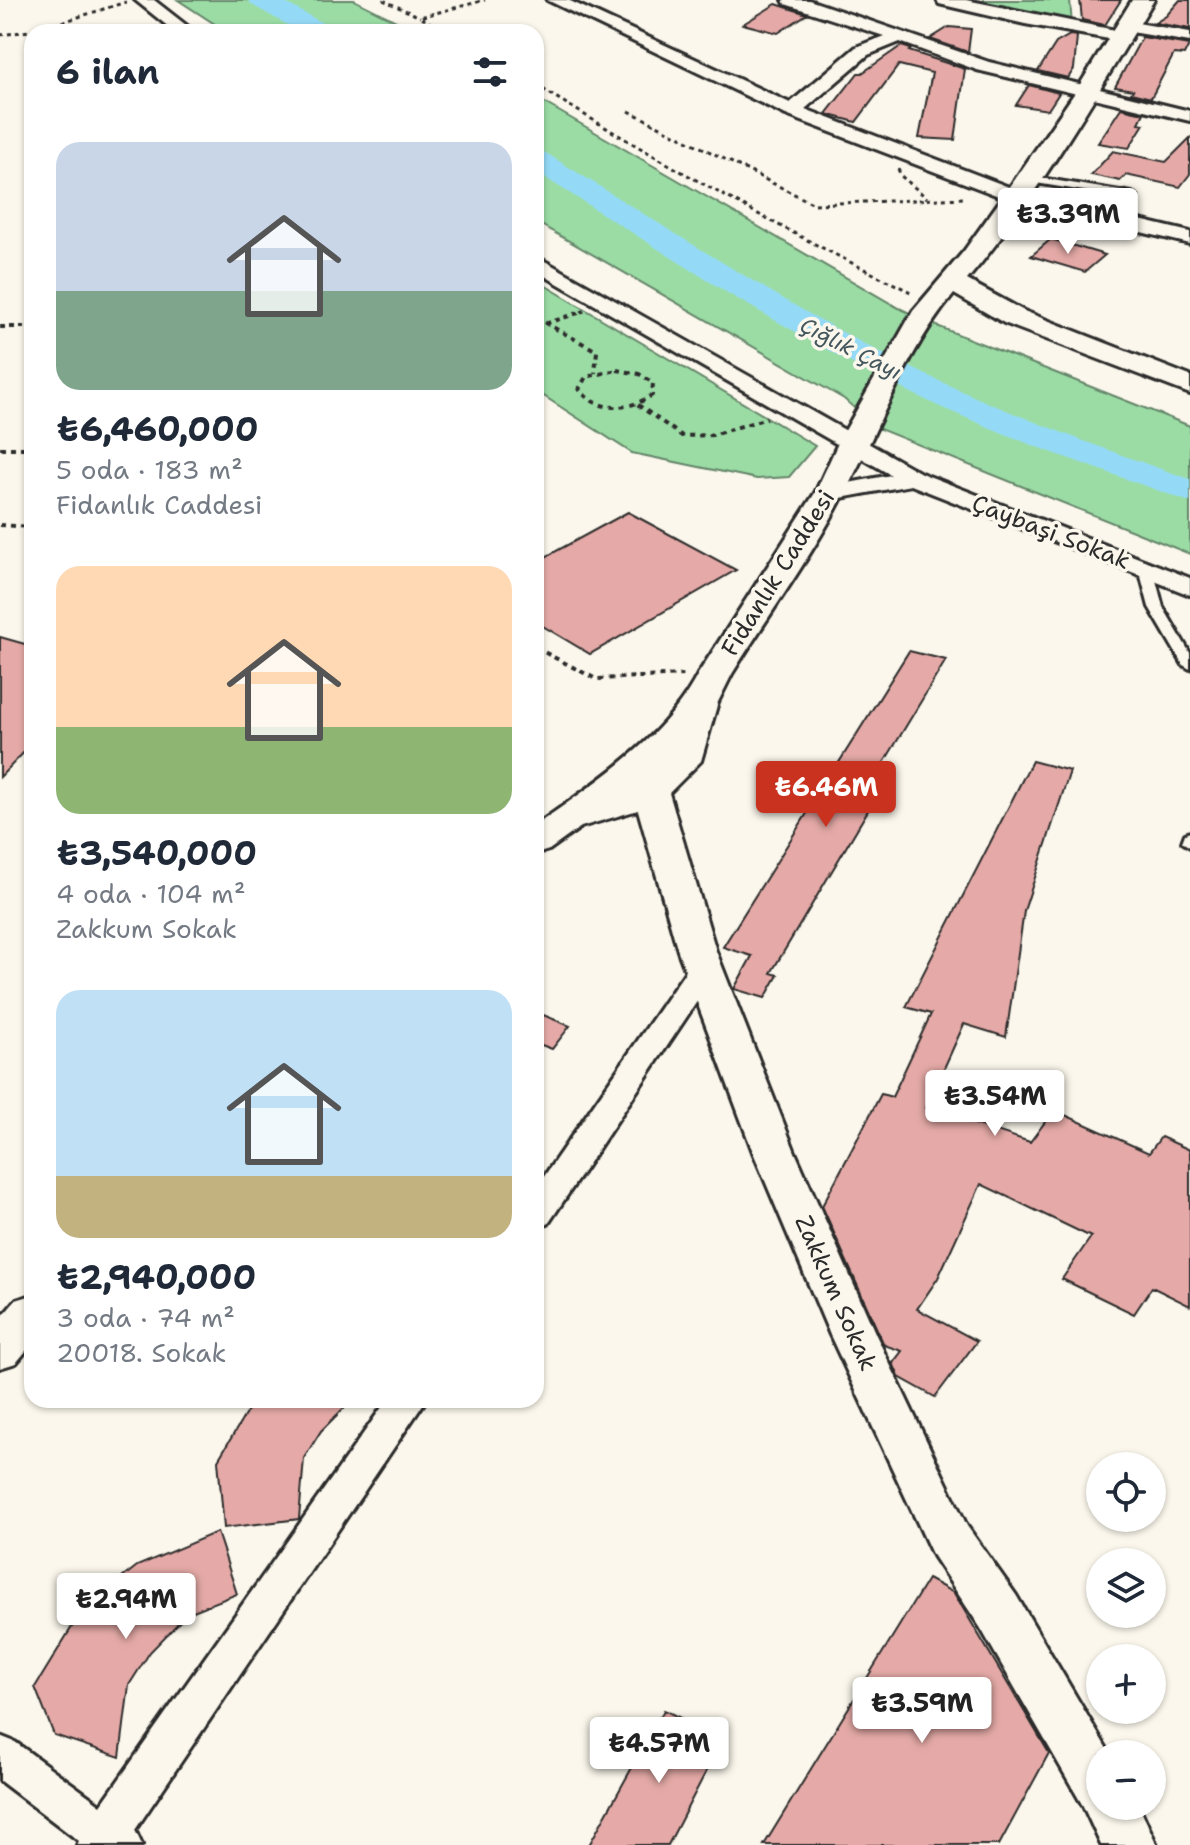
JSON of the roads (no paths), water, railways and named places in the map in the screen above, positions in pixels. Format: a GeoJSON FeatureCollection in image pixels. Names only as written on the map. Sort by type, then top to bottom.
{"type":"FeatureCollection","features":[{"type":"Feature","properties":{"kind":"street"},"geometry":{"type":"LineString","coordinates":[[143,0],[175,24]]}},
{"type":"Feature","properties":{"kind":"street"},"geometry":{"type":"LineString","coordinates":[[555,0],[792,111],[1022,187],[1190,238]]}},
{"type":"Feature","properties":{"kind":"street"},"geometry":{"type":"LineString","coordinates":[[791,0],[843,15],[983,66],[1190,116]]}},
{"type":"Feature","properties":{"kind":"street"},"geometry":{"type":"LineString","coordinates":[[945,0],[1025,19],[1190,37]]}},
{"type":"Feature","properties":{"kind":"street","name":"Fidanlık Caddesi"},"geometry":{"type":"LineString","coordinates":[[544,836],[570,818],[606,810],[640,783],[683,761],[708,688],[830,493],[853,443],[938,297],[1022,187],[1087,91],[1143,0]]}},
{"type":"Feature","properties":{"kind":"street"},"geometry":{"type":"LineString","coordinates":[[792,111],[862,51],[897,37]]}},
{"type":"Feature","properties":{"kind":"street","name":"Çaybaşi Sokak"},"geometry":{"type":"LineString","coordinates":[[544,267],[913,478],[1190,587]]}},
{"type":"Feature","properties":{"kind":"street"},"geometry":{"type":"LineString","coordinates":[[938,297],[1014,317],[1190,386]]}},
{"type":"Feature","properties":{"kind":"street"},"geometry":{"type":"LineString","coordinates":[[830,493],[913,478]]}},
{"type":"Feature","properties":{"kind":"street","name":"Zakkum Sokak"},"geometry":{"type":"LineString","coordinates":[[640,783],[703,969],[780,1166],[853,1335],[950,1541],[998,1611],[1086,1763]]}},
{"type":"Feature","properties":{"kind":"street"},"geometry":{"type":"LineString","coordinates":[[544,1203],[703,969]]}},
{"type":"Feature","properties":{"kind":"street"},"geometry":{"type":"LineString","coordinates":[[0,1350],[24,1322]]}},
{"type":"Feature","properties":{"kind":"street"},"geometry":{"type":"LineString","coordinates":[[0,1756],[108,1842],[403,1408]]}},
{"type":"Feature","properties":{"kind":"street"},"geometry":{"type":"LineString","coordinates":[[1117,1820],[1130,1845]]}},
{"type":"Feature","properties":{"kind":"lane"},"geometry":{"type":"LineString","coordinates":[[1022,187],[1132,196]]}},
{"type":"Feature","properties":{"kind":"lane"},"geometry":{"type":"LineString","coordinates":[[1146,569],[1156,607],[1190,665]]}},
{"type":"Feature","properties":{"kind":"waterway","name":"Çığlık Çayı"},"geometry":{"type":"LineString","coordinates":[[261,0],[304,24]]}},
{"type":"Feature","properties":{"kind":"waterway","name":"Çığlık Çayı"},"geometry":{"type":"LineString","coordinates":[[544,164],[780,311],[906,378],[999,420],[1190,491]]}}]}
